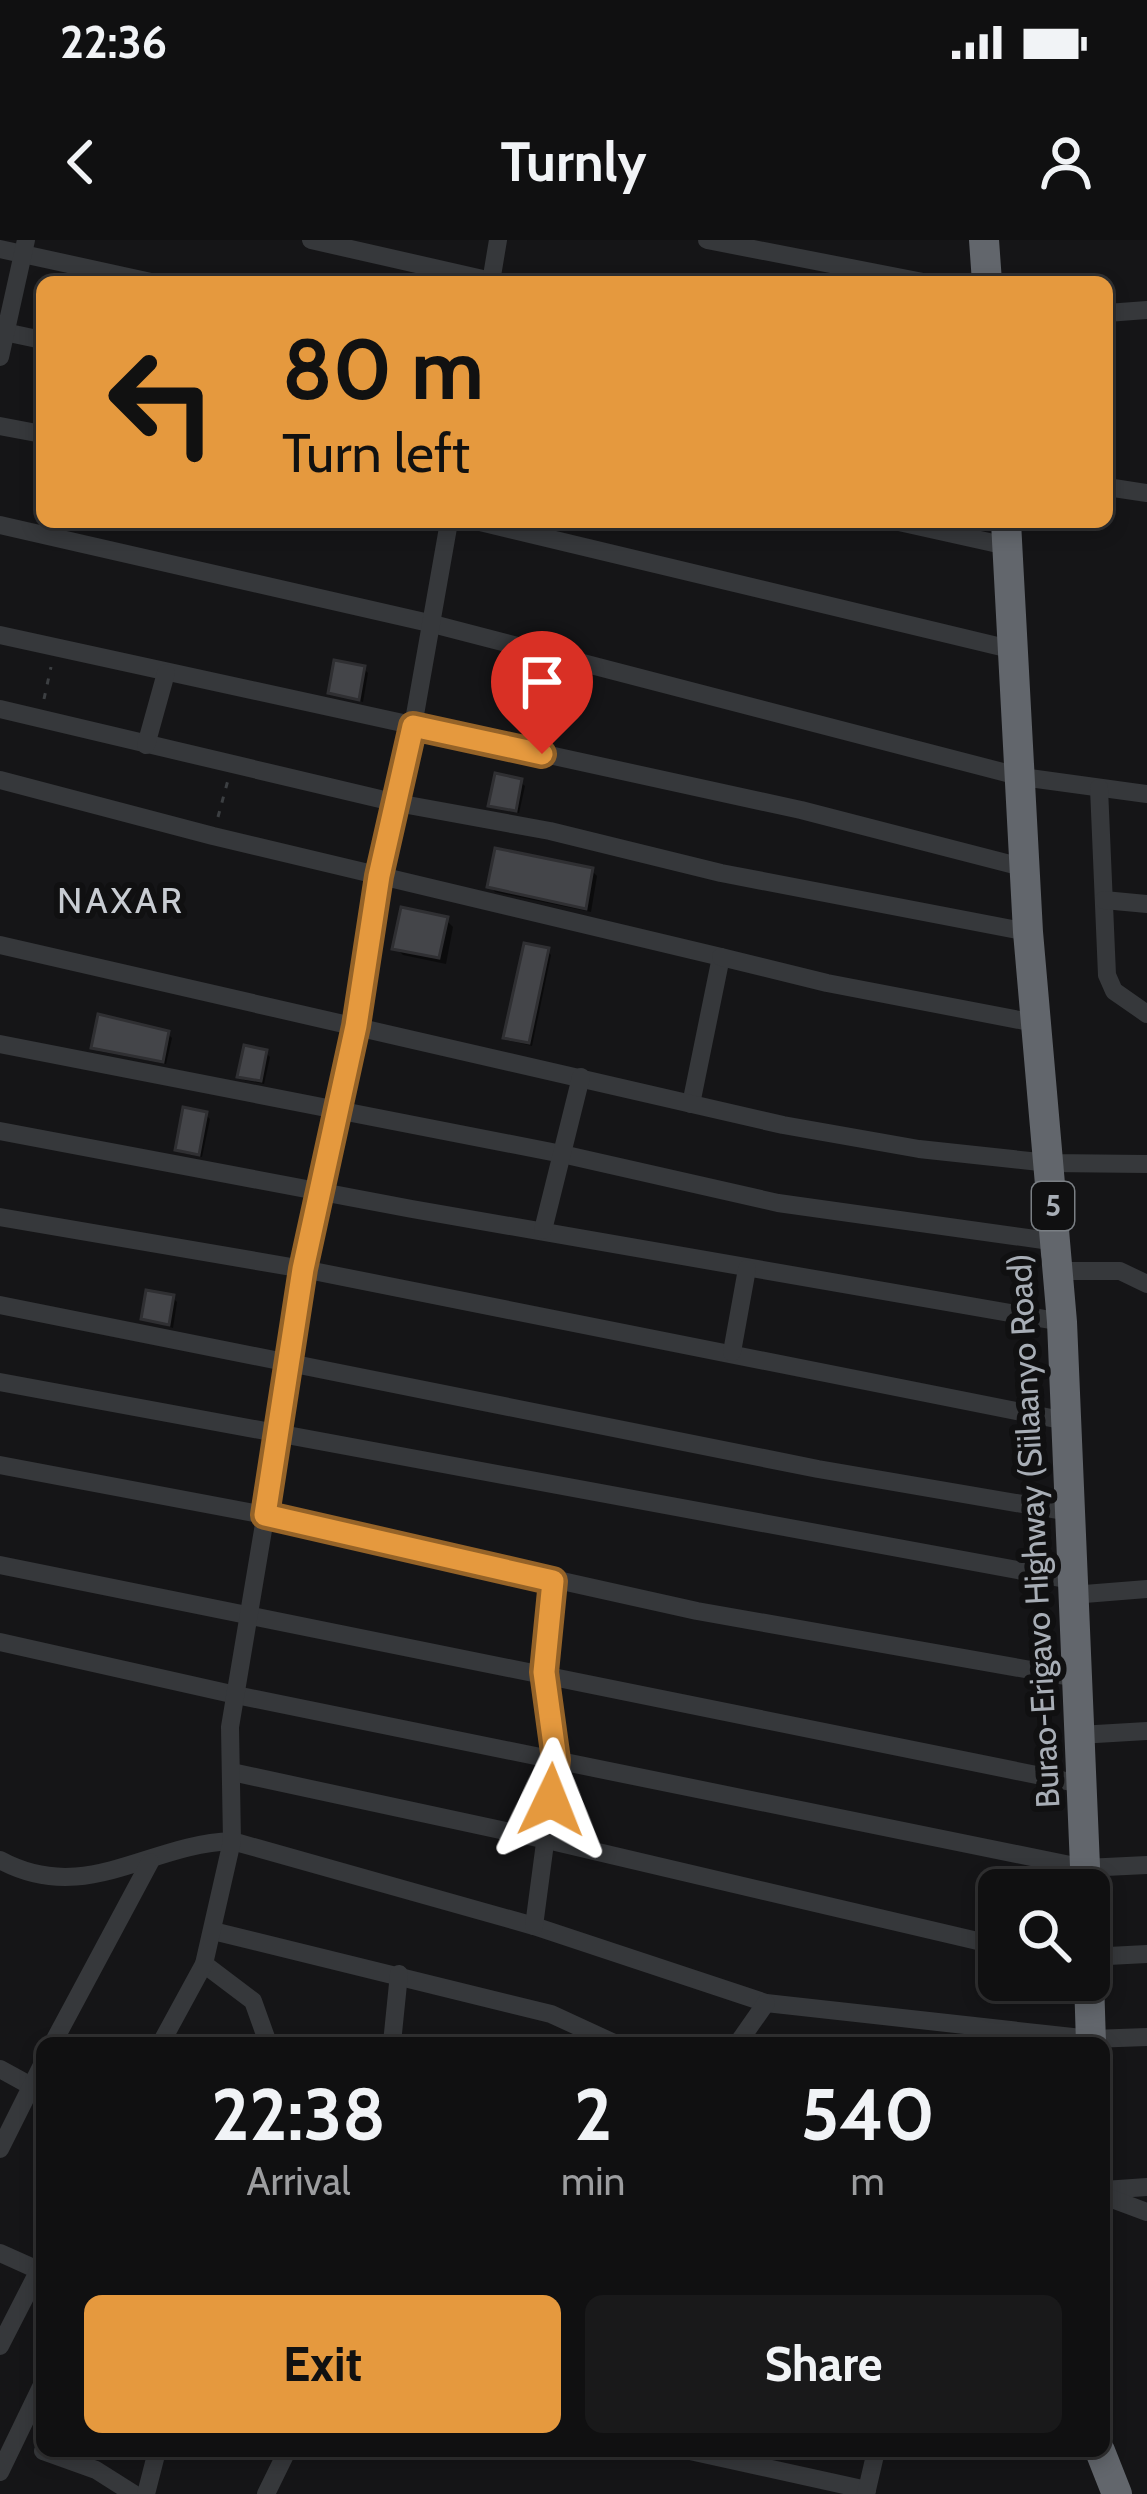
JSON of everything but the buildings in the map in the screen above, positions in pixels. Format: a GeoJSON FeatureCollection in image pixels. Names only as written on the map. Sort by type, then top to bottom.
{"type":"FeatureCollection","features":[{"type":"Feature","properties":{"kind":"highway"},"geometry":{"type":"LineString","coordinates":[[984,240],[987,276]]}},
{"type":"Feature","properties":{"kind":"highway","name":"Burao-Erigavo Highway (Siilaanyo Road)"},"geometry":{"type":"LineString","coordinates":[[1006,534],[1028,932],[1062,1322],[1085,1869]]}},
{"type":"Feature","properties":{"kind":"highway"},"geometry":{"type":"LineString","coordinates":[[1090,2001],[1091,2037]]}},
{"type":"Feature","properties":{"kind":"highway"},"geometry":{"type":"LineString","coordinates":[[1102,2457],[1114,2493]]}},
{"type":"Feature","properties":{"kind":"street"},"geometry":{"type":"LineString","coordinates":[[311,240],[466,276]]}},
{"type":"Feature","properties":{"kind":"street"},"geometry":{"type":"LineString","coordinates":[[493,276],[498,240]]}},
{"type":"Feature","properties":{"kind":"street"},"geometry":{"type":"LineString","coordinates":[[707,240],[891,276]]}},
{"type":"Feature","properties":{"kind":"street"},"geometry":{"type":"LineString","coordinates":[[0,249],[24,247],[129,276]]}},
{"type":"Feature","properties":{"kind":"street"},"geometry":{"type":"LineString","coordinates":[[0,358],[24,247]]}},
{"type":"Feature","properties":{"kind":"street"},"geometry":{"type":"LineString","coordinates":[[1113,313],[1147,310]]}},
{"type":"Feature","properties":{"kind":"street"},"geometry":{"type":"LineString","coordinates":[[3,332],[36,339]]}},
{"type":"Feature","properties":{"kind":"street"},"geometry":{"type":"LineString","coordinates":[[0,425],[36,433]]}},
{"type":"Feature","properties":{"kind":"street"},"geometry":{"type":"LineString","coordinates":[[1113,488],[1147,494]]}},
{"type":"Feature","properties":{"kind":"street"},"geometry":{"type":"LineString","coordinates":[[0,525],[429,623],[1022,777],[1147,794]]}},
{"type":"Feature","properties":{"kind":"street"},"geometry":{"type":"LineString","coordinates":[[164,2037],[204,1964],[232,1841],[230,1727],[303,1269],[356,1026],[379,876],[413,726],[447,528]]}},
{"type":"Feature","properties":{"kind":"street"},"geometry":{"type":"LineString","coordinates":[[505,528],[1014,650]]}},
{"type":"Feature","properties":{"kind":"street"},"geometry":{"type":"LineString","coordinates":[[952,528],[1006,534]]}},
{"type":"Feature","properties":{"kind":"street"},"geometry":{"type":"LineString","coordinates":[[0,635],[801,810],[1026,868]]}},
{"type":"Feature","properties":{"kind":"street"},"geometry":{"type":"LineString","coordinates":[[146,746],[166,673]]}},
{"type":"Feature","properties":{"kind":"street"},"geometry":{"type":"LineString","coordinates":[[0,709],[397,803],[550,831],[721,873],[1028,932]]}},
{"type":"Feature","properties":{"kind":"street"},"geometry":{"type":"LineString","coordinates":[[0,780],[213,836],[827,983],[1035,1023]]}},
{"type":"Feature","properties":{"kind":"street"},"geometry":{"type":"LineString","coordinates":[[1099,788],[1108,975],[1114,992],[1147,1014]]}},
{"type":"Feature","properties":{"kind":"street"},"geometry":{"type":"LineString","coordinates":[[1104,900],[1147,904]]}},
{"type":"Feature","properties":{"kind":"street"},"geometry":{"type":"LineString","coordinates":[[0,946],[783,1126],[919,1149],[1048,1163],[1147,1164]]}},
{"type":"Feature","properties":{"kind":"street"},"geometry":{"type":"LineString","coordinates":[[691,1104],[721,957]]}},
{"type":"Feature","properties":{"kind":"street"},"geometry":{"type":"LineString","coordinates":[[0,1044],[1057,1256],[1120,1271],[1147,1284]]}},
{"type":"Feature","properties":{"kind":"street"},"geometry":{"type":"LineString","coordinates":[[543,1231],[581,1078]]}},
{"type":"Feature","properties":{"kind":"street"},"geometry":{"type":"LineString","coordinates":[[0,1131],[1062,1322]]}},
{"type":"Feature","properties":{"kind":"street"},"geometry":{"type":"LineString","coordinates":[[0,1217],[303,1269],[1066,1421]]}},
{"type":"Feature","properties":{"kind":"street"},"geometry":{"type":"LineString","coordinates":[[733,1352],[747,1269]]}},
{"type":"Feature","properties":{"kind":"street"},"geometry":{"type":"LineString","coordinates":[[0,1305],[818,1468],[1069,1512]]}},
{"type":"Feature","properties":{"kind":"street"},"geometry":{"type":"LineString","coordinates":[[0,1382],[1072,1587],[1147,1589]]}},
{"type":"Feature","properties":{"kind":"street"},"geometry":{"type":"LineString","coordinates":[[0,1465],[265,1515],[553,1581],[868,1644],[1076,1678]]}},
{"type":"Feature","properties":{"kind":"street"},"geometry":{"type":"LineString","coordinates":[[0,1565],[1081,1784]]}},
{"type":"Feature","properties":{"kind":"street"},"geometry":{"type":"LineString","coordinates":[[534,1926],[556,1760],[544,1672],[553,1581]]}},
{"type":"Feature","properties":{"kind":"street"},"geometry":{"type":"LineString","coordinates":[[0,1642],[1041,1869]]}},
{"type":"Feature","properties":{"kind":"street"},"geometry":{"type":"LineString","coordinates":[[1079,1735],[1147,1731]]}},
{"type":"Feature","properties":{"kind":"street"},"geometry":{"type":"LineString","coordinates":[[232,1772],[978,1941]]}},
{"type":"Feature","properties":{"kind":"street"},"geometry":{"type":"LineString","coordinates":[[0,1860],[28,1875],[54,1878],[150,1862],[200,1842],[232,1841],[534,1926],[766,2003],[1057,2037]]}},
{"type":"Feature","properties":{"kind":"street"},"geometry":{"type":"LineString","coordinates":[[56,2037],[150,1862]]}},
{"type":"Feature","properties":{"kind":"street"},"geometry":{"type":"LineString","coordinates":[[1110,1873],[1147,1865]]}},
{"type":"Feature","properties":{"kind":"street"},"geometry":{"type":"LineString","coordinates":[[212,1931],[551,2014],[601,2037]]}},
{"type":"Feature","properties":{"kind":"street"},"geometry":{"type":"LineString","coordinates":[[1110,1956],[1147,1954]]}},
{"type":"Feature","properties":{"kind":"street"},"geometry":{"type":"LineString","coordinates":[[204,1964],[253,2001],[266,2037]]}},
{"type":"Feature","properties":{"kind":"street"},"geometry":{"type":"LineString","coordinates":[[393,2037],[399,1974]]}},
{"type":"Feature","properties":{"kind":"street"},"geometry":{"type":"LineString","coordinates":[[742,2037],[766,2003]]}},
{"type":"Feature","properties":{"kind":"street"},"geometry":{"type":"LineString","coordinates":[[1110,2040],[1147,2037]]}},
{"type":"Feature","properties":{"kind":"street"},"geometry":{"type":"LineString","coordinates":[[0,2069],[36,2089],[0,2149]]}},
{"type":"Feature","properties":{"kind":"street"},"geometry":{"type":"LineString","coordinates":[[1110,2192],[1147,2187]]}},
{"type":"Feature","properties":{"kind":"street"},"geometry":{"type":"LineString","coordinates":[[1110,2196],[1147,2212]]}},
{"type":"Feature","properties":{"kind":"street"},"geometry":{"type":"LineString","coordinates":[[0,2253],[36,2266]]}},
{"type":"Feature","properties":{"kind":"street"},"geometry":{"type":"LineString","coordinates":[[0,2346],[36,2275]]}},
{"type":"Feature","properties":{"kind":"street"},"geometry":{"type":"LineString","coordinates":[[0,2472],[36,2398]]}},
{"type":"Feature","properties":{"kind":"street"},"geometry":{"type":"LineString","coordinates":[[16,2441],[36,2448]]}},
{"type":"Feature","properties":{"kind":"street"},"geometry":{"type":"LineString","coordinates":[[60,2457],[96,2470],[134,2494]]}},
{"type":"Feature","properties":{"kind":"street"},"geometry":{"type":"LineString","coordinates":[[96,2470],[102,2457]]}},
{"type":"Feature","properties":{"kind":"street"},"geometry":{"type":"LineString","coordinates":[[146,2494],[155,2457]]}},
{"type":"Feature","properties":{"kind":"street"},"geometry":{"type":"LineString","coordinates":[[266,2494],[284,2457]]}},
{"type":"Feature","properties":{"kind":"street"},"geometry":{"type":"LineString","coordinates":[[716,2457],[866,2492],[875,2457]]}},
{"type":"Feature","properties":{"kind":"path"},"geometry":{"type":"LineString","coordinates":[[40,718],[55,648]]}},
{"type":"Feature","properties":{"kind":"path"},"geometry":{"type":"LineString","coordinates":[[213,836],[232,766]]}},
{"type":"Feature","properties":{"kind":"district","name":"NAXAR"},"geometry":{"type":"Point","coordinates":[121,900]}},
{"type":"Feature","properties":{"kind":"route"},"geometry":{"type":"LineString","coordinates":[[542,754],[413,726],[379,876],[356,1026],[303,1269],[265,1515],[553,1581],[544,1672],[556,1760],[551,1800]]}}]}
